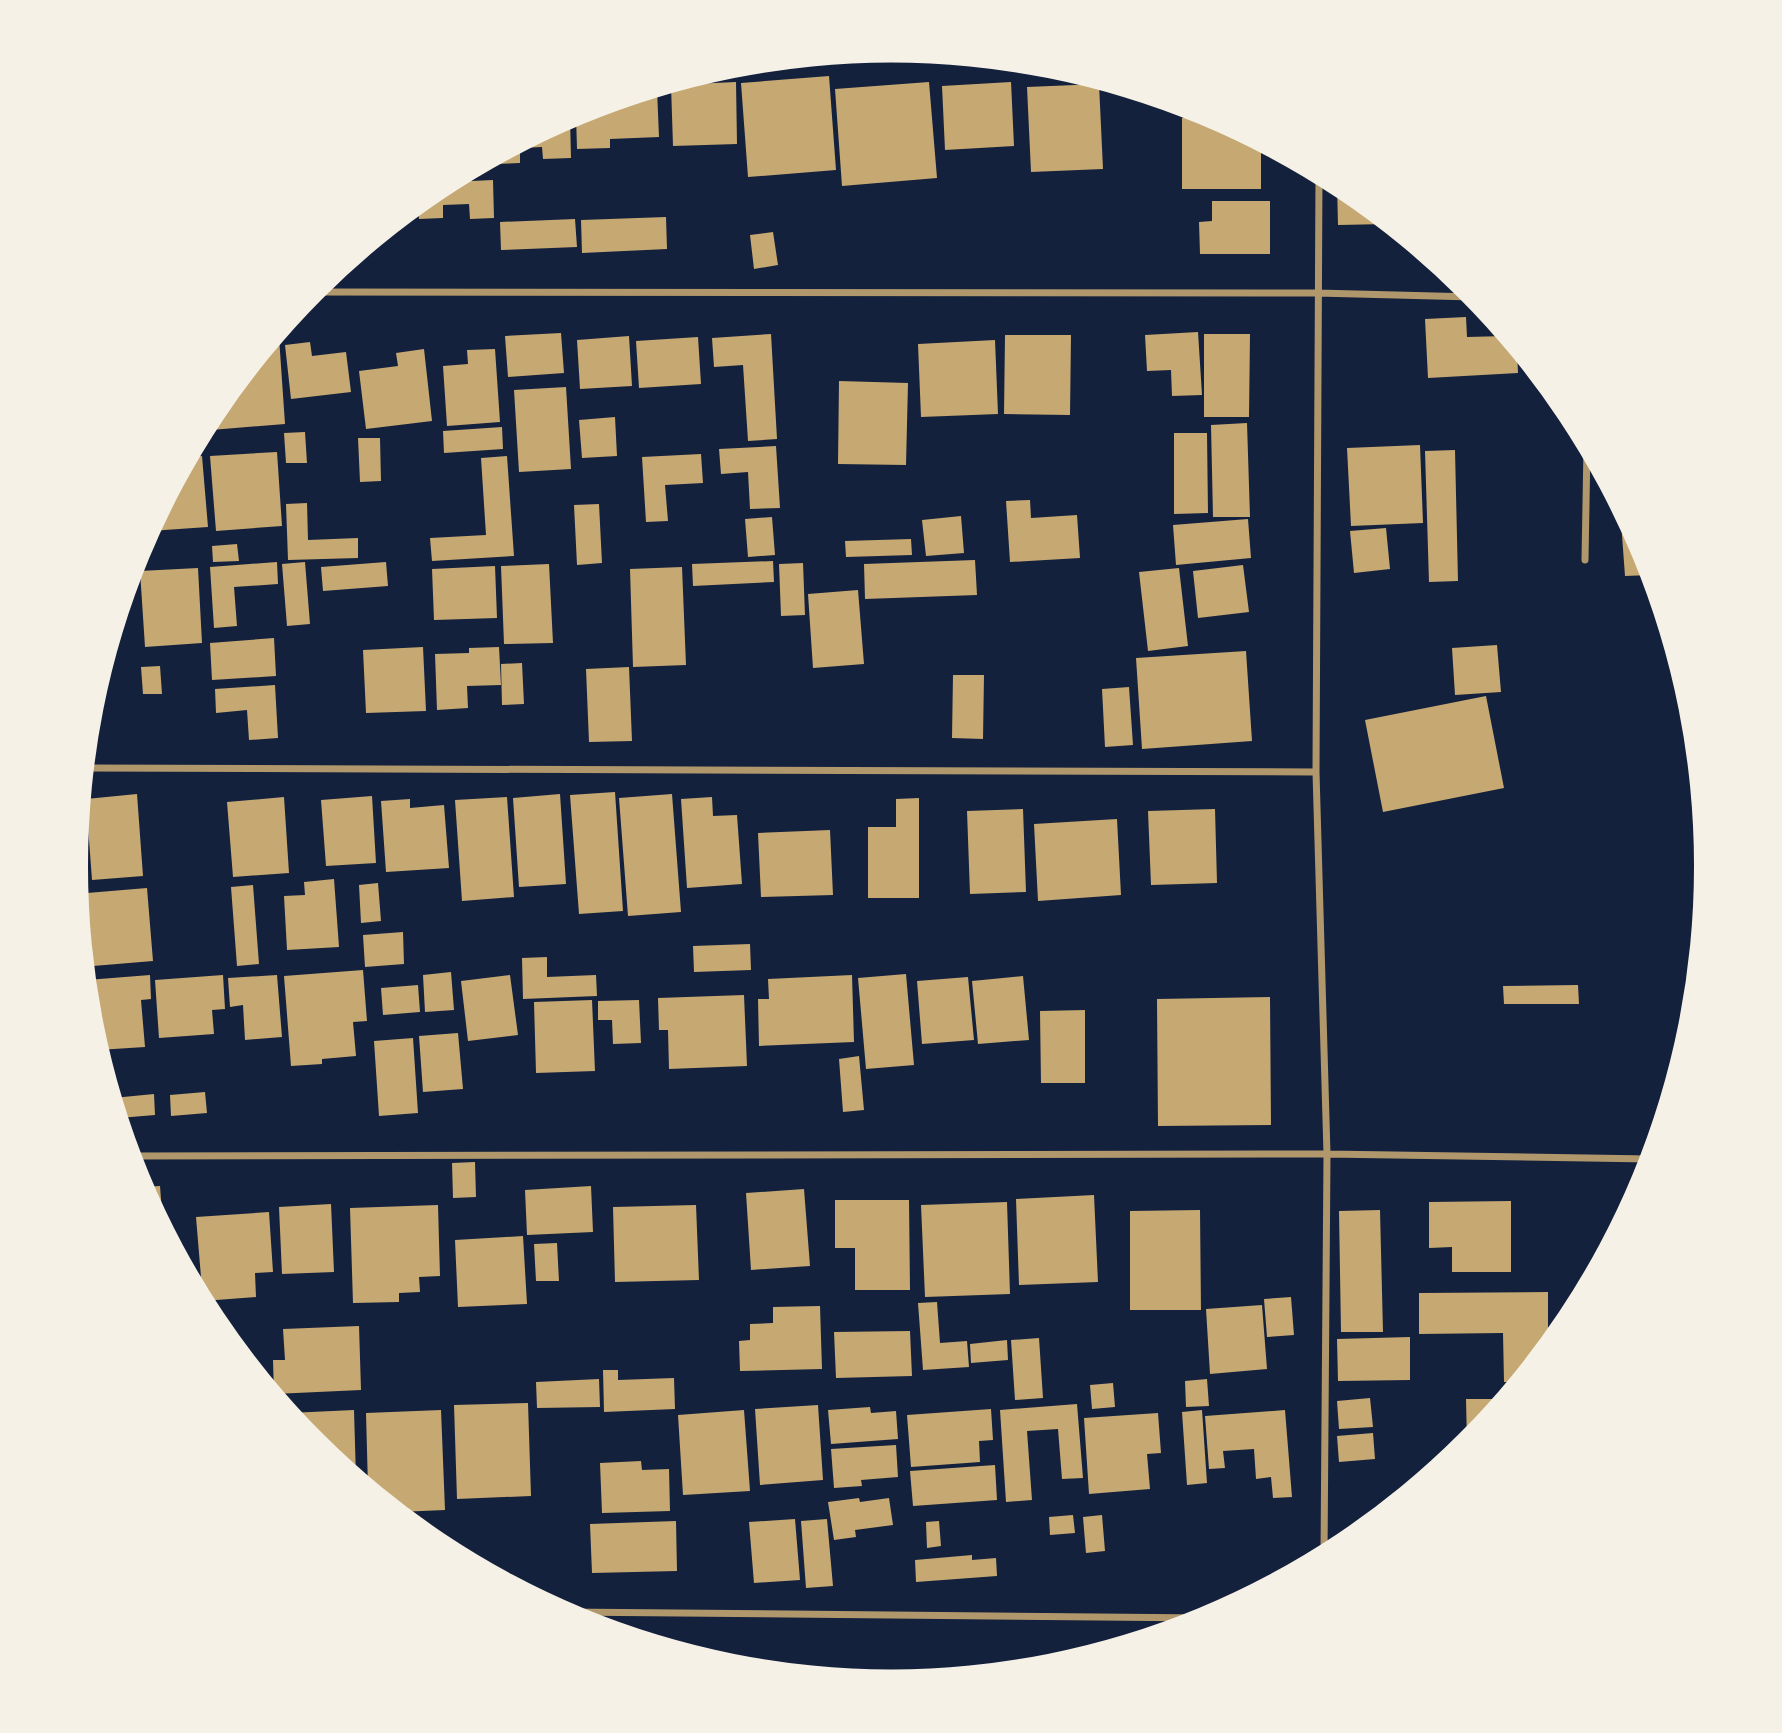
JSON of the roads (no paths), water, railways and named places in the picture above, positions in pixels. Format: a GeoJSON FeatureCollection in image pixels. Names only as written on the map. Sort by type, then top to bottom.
{"type":"FeatureCollection","features":[{"type":"Feature","properties":{"kind":"street"},"geometry":{"type":"LineString","coordinates":[[1319,187],[1316,772],[1327,1154],[1324,1543]]}},
{"type":"Feature","properties":{"kind":"street"},"geometry":{"type":"LineString","coordinates":[[329,292],[1317,293],[1458,297]]}},
{"type":"Feature","properties":{"kind":"street"},"geometry":{"type":"LineString","coordinates":[[1585,560],[1587,465]]}},
{"type":"Feature","properties":{"kind":"street"},"geometry":{"type":"LineString","coordinates":[[93,768],[1316,772]]}},
{"type":"Feature","properties":{"kind":"street"},"geometry":{"type":"LineString","coordinates":[[142,1156],[1327,1154],[1639,1159]]}},
{"type":"Feature","properties":{"kind":"street"},"geometry":{"type":"LineString","coordinates":[[593,1612],[1174,1618]]}}]}
